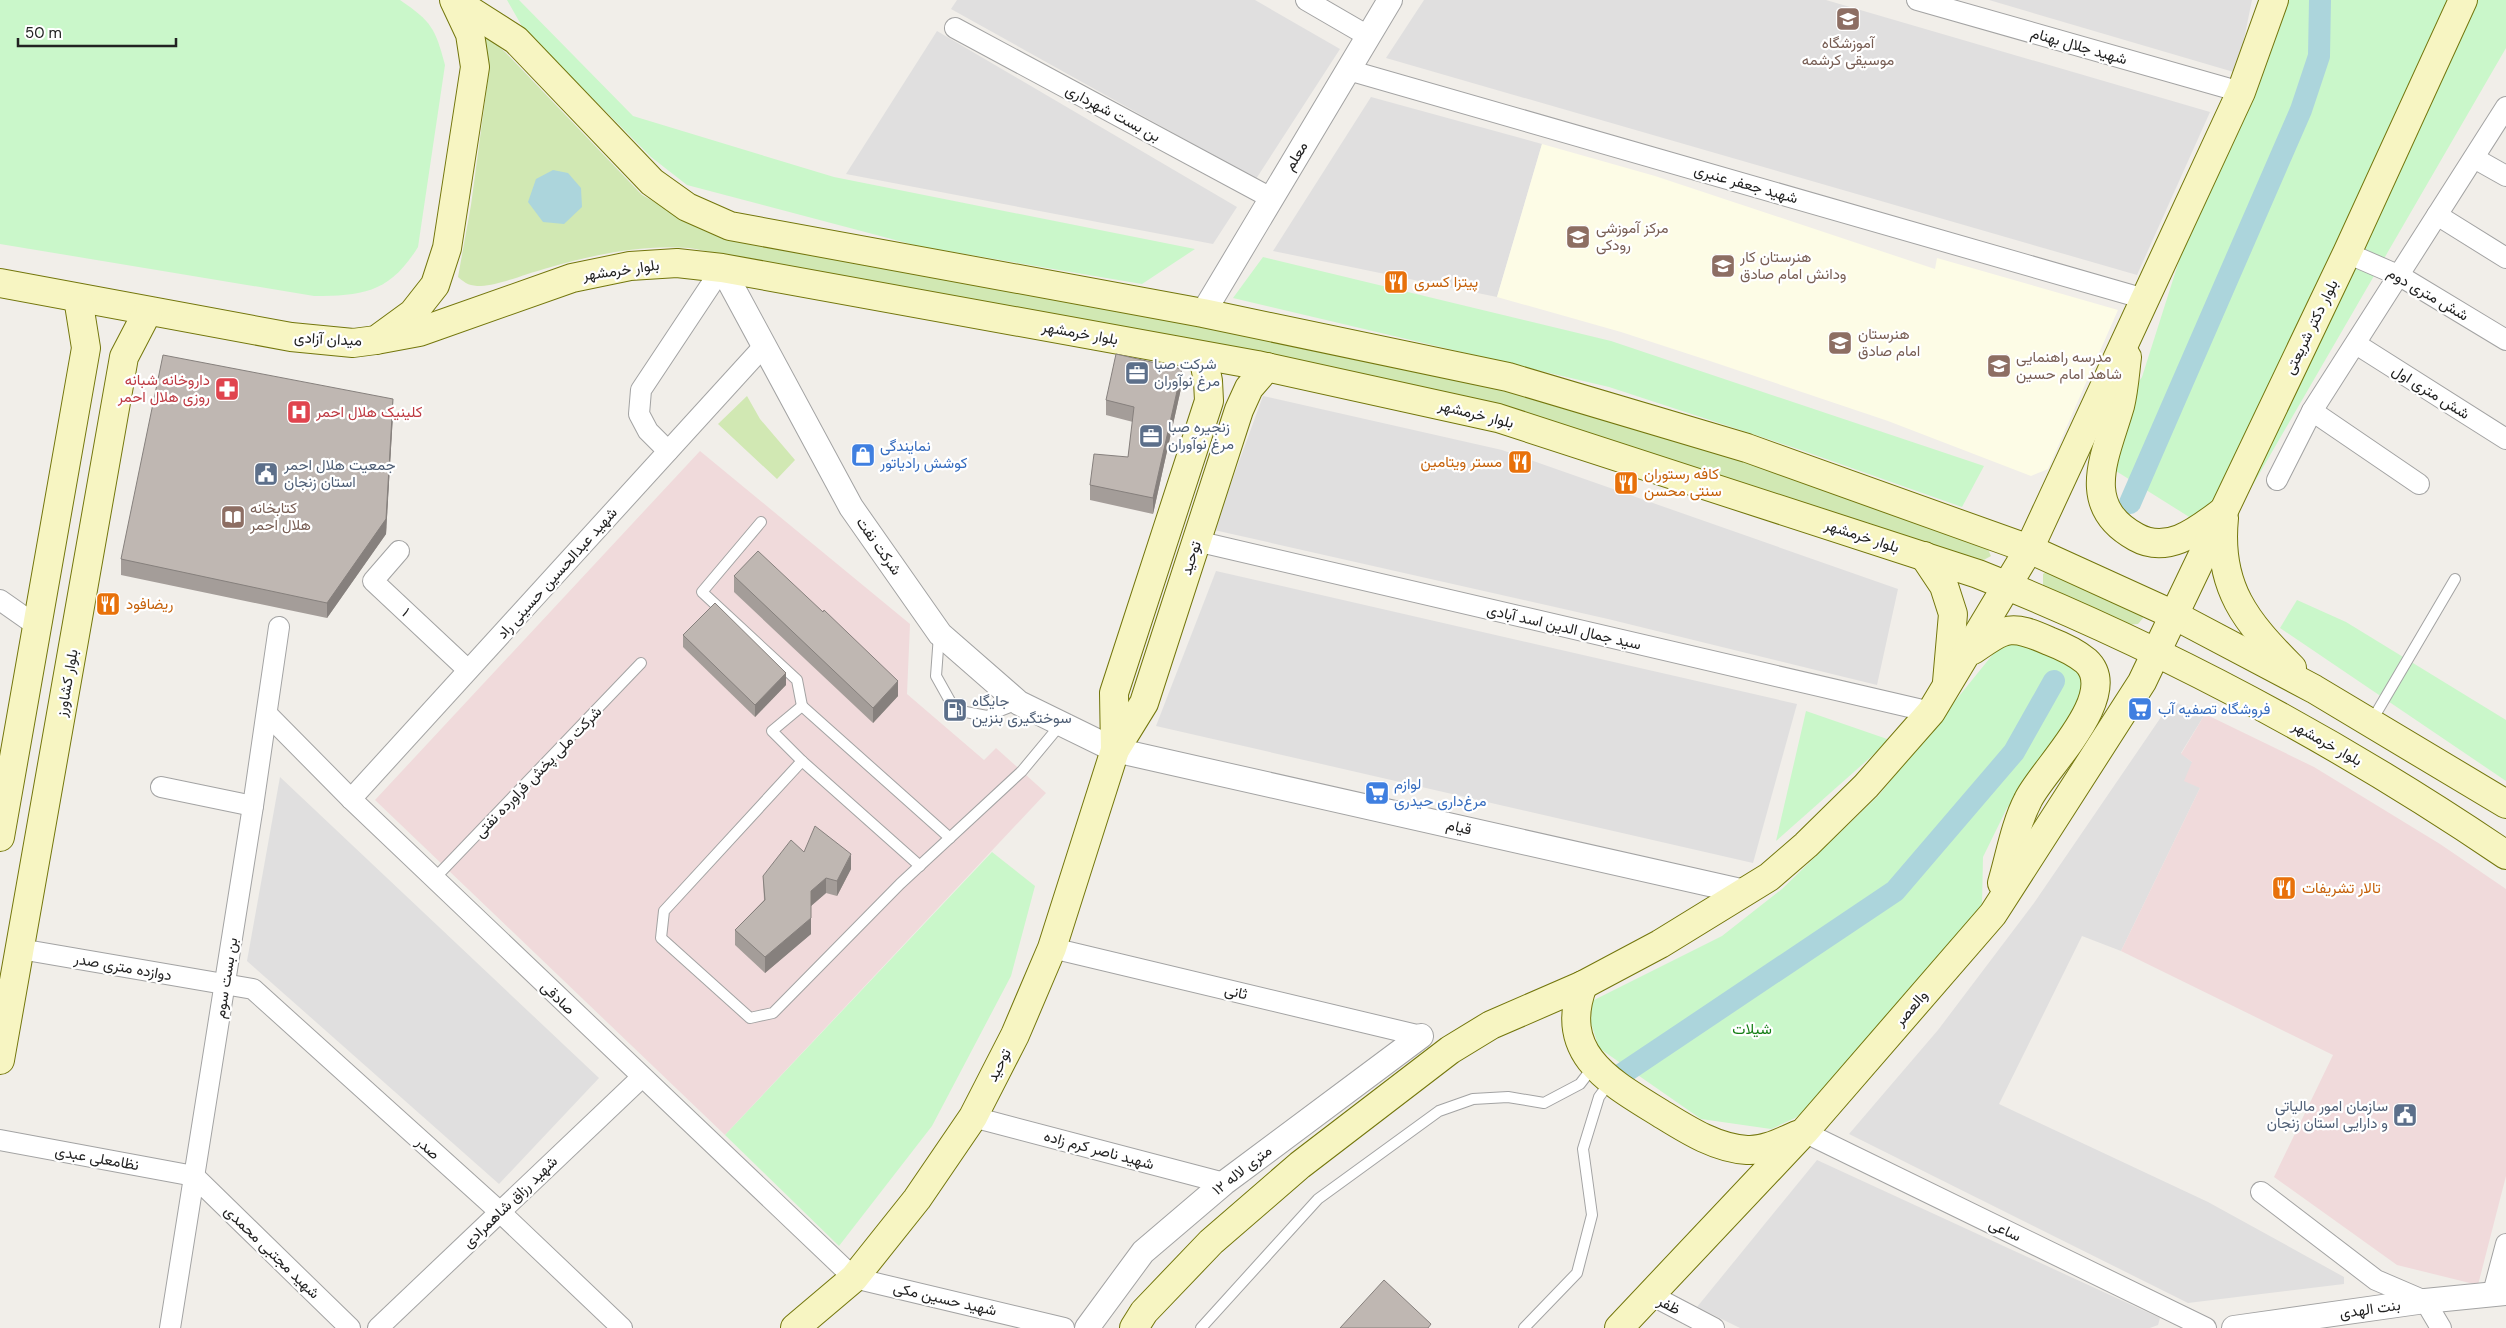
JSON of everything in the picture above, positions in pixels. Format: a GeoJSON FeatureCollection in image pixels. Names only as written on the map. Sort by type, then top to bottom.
{"type":"FeatureCollection","features":[{"type":"Feature","properties":{"kind":"main road"},"geometry":{"type":"LineString","coordinates":[[455,0],[516,40],[652,182],[687,208],[707,217],[730,226],[1203,313],[1508,377],[1747,448],[2029,549],[2174,615],[2314,690],[2506,804]]}},
{"type":"Feature","properties":{"kind":"main road","name":"میدان آزادی"},"geometry":{"type":"LineString","coordinates":[[0,283],[291,337],[353,343],[376,340],[413,313],[435,285],[447,248],[475,67],[470,34],[455,0]]}},
{"type":"Feature","properties":{"kind":"main road"},"geometry":{"type":"LineString","coordinates":[[1134,1328],[1144,1312],[1219,1236],[1300,1165],[1450,1050],[1491,1026],[1583,985],[1660,944],[1769,877],[1806,845],[1866,786],[1931,712],[1968,654],[2029,549],[2241,92],[2274,0]]}},
{"type":"Feature","properties":{"kind":"main road","name":"بلوار دکتر شریعتی"},"geometry":{"type":"LineString","coordinates":[[2156,653],[2347,254],[2463,0]]}},
{"type":"Feature","properties":{"kind":"main road","name":"بلوار خرمشهر"},"geometry":{"type":"LineString","coordinates":[[376,340],[419,332],[581,276],[630,266],[677,263],[722,268],[1267,367],[1498,418],[1924,556],[2008,586],[2156,653],[2353,757],[2506,855]]}},
{"type":"Feature","properties":{"kind":"main road"},"geometry":{"type":"LineString","coordinates":[[0,837],[8,742],[37,626],[86,348],[78,298]]}},
{"type":"Feature","properties":{"kind":"main road","name":"بلوار کشاورز"},"geometry":{"type":"LineString","coordinates":[[0,1060],[124,356],[148,311]]}},
{"type":"Feature","properties":{"kind":"main road"},"geometry":{"type":"LineString","coordinates":[[2131,328],[2121,403],[2100,474],[2100,494],[2108,513],[2121,529],[2139,539],[2159,543],[2179,540],[2188,536],[2225,509]]}},
{"type":"Feature","properties":{"kind":"main road"},"geometry":{"type":"LineString","coordinates":[[86,348],[99,345],[112,347],[124,356]]}},
{"type":"Feature","properties":{"kind":"main road","name":"توحید"},"geometry":{"type":"LineString","coordinates":[[1115,750],[1114,693],[1209,400],[1208,381],[1203,356]]}},
{"type":"Feature","properties":{"kind":"main road","name":"توحید"},"geometry":{"type":"LineString","coordinates":[[795,1328],[854,1278],[917,1199],[973,1118],[1014,1034],[1052,948],[1115,750],[1144,703],[1239,410],[1249,388],[1267,367]]}},
{"type":"Feature","properties":{"kind":"main road"},"geometry":{"type":"LineString","coordinates":[[1209,400],[1220,398],[1231,402],[1239,410]]}},
{"type":"Feature","properties":{"kind":"main road"},"geometry":{"type":"LineString","coordinates":[[2225,509],[2223,547],[2227,579],[2251,624],[2314,690]]}},
{"type":"Feature","properties":{"kind":"main road"},"geometry":{"type":"LineString","coordinates":[[1924,556],[1944,586],[1953,614],[1946,687]]}},
{"type":"Feature","properties":{"kind":"main road"},"geometry":{"type":"LineString","coordinates":[[1968,654],[2000,631],[2023,630],[2069,649],[2087,662],[2094,675],[2093,699],[2082,725],[2028,799],[1992,914]]}},
{"type":"Feature","properties":{"kind":"main road","name":"والعصر"},"geometry":{"type":"LineString","coordinates":[[1619,1328],[1804,1132],[1992,914],[2142,682],[2156,653]]}},
{"type":"Feature","properties":{"kind":"main road"},"geometry":{"type":"LineString","coordinates":[[1583,985],[1577,1000],[1576,1017],[1579,1037],[1602,1074],[1690,1131],[1721,1144],[1747,1150],[1770,1147],[1804,1132]]}},
{"type":"Feature","properties":{"kind":"street"},"geometry":{"type":"LineString","coordinates":[[1306,0],[1368,36]]}},
{"type":"Feature","properties":{"kind":"street","name":"معلم"},"geometry":{"type":"LineString","coordinates":[[1203,313],[1390,0]]}},
{"type":"Feature","properties":{"kind":"street","name":"شهید جلال بهنام"},"geometry":{"type":"LineString","coordinates":[[1917,0],[2241,92]]}},
{"type":"Feature","properties":{"kind":"street","name":"بن بست شهرداری"},"geometry":{"type":"LineString","coordinates":[[955,28],[1272,198]]}},
{"type":"Feature","properties":{"kind":"street","name":"شهید جعفر عنبری"},"geometry":{"type":"LineString","coordinates":[[1348,70],[2145,299]]}},
{"type":"Feature","properties":{"kind":"street"},"geometry":{"type":"LineString","coordinates":[[2277,480],[2312,411],[2400,276],[2506,107]]}},
{"type":"Feature","properties":{"kind":"street"},"geometry":{"type":"LineString","coordinates":[[2474,158],[2506,176]]}},
{"type":"Feature","properties":{"kind":"street"},"geometry":{"type":"LineString","coordinates":[[2437,216],[2506,258]]}},
{"type":"Feature","properties":{"kind":"street","name":"شش متری دوم"},"geometry":{"type":"LineString","coordinates":[[2347,254],[2400,276],[2506,340]]}},
{"type":"Feature","properties":{"kind":"street"},"geometry":{"type":"LineString","coordinates":[[668,451],[648,430],[639,414],[640,390],[722,268]]}},
{"type":"Feature","properties":{"kind":"street","name":"شرکت نفت"},"geometry":{"type":"LineString","coordinates":[[722,268],[851,507],[940,634],[1019,703],[1115,750]]}},
{"type":"Feature","properties":{"kind":"street","name":"شش متری اول"},"geometry":{"type":"LineString","coordinates":[[2356,344],[2506,439]]}},
{"type":"Feature","properties":{"kind":"street","name":"شهید عبدالحسین حسینی راد"},"geometry":{"type":"LineString","coordinates":[[351,799],[764,346]]}},
{"type":"Feature","properties":{"kind":"street"},"geometry":{"type":"LineString","coordinates":[[2312,411],[2419,484]]}},
{"type":"Feature","properties":{"kind":"street","name":"سید جمال الدین اسد آبادی"},"geometry":{"type":"LineString","coordinates":[[1196,541],[1931,712]]}},
{"type":"Feature","properties":{"kind":"street","name":"۱"},"geometry":{"type":"LineString","coordinates":[[399,552],[373,581],[468,670]]}},
{"type":"Feature","properties":{"kind":"street"},"geometry":{"type":"LineString","coordinates":[[0,600],[37,626]]}},
{"type":"Feature","properties":{"kind":"street","name":"بن بست سوم"},"geometry":{"type":"LineString","coordinates":[[170,1328],[226,984],[279,627]]}},
{"type":"Feature","properties":{"kind":"street","name":"صادقی"},"geometry":{"type":"LineString","coordinates":[[267,714],[434,879],[854,1278]]}},
{"type":"Feature","properties":{"kind":"street","name":"قیام"},"geometry":{"type":"LineString","coordinates":[[1115,750],[1745,892]]}},
{"type":"Feature","properties":{"kind":"street"},"geometry":{"type":"LineString","coordinates":[[162,787],[253,806]]}},
{"type":"Feature","properties":{"kind":"street","name":"ثانی"},"geometry":{"type":"LineString","coordinates":[[1052,948],[1421,1036]]}},
{"type":"Feature","properties":{"kind":"street","name":"دوازده متری صدر"},"geometry":{"type":"LineString","coordinates":[[20,949],[226,984]]}},
{"type":"Feature","properties":{"kind":"street","name":"صدر"},"geometry":{"type":"LineString","coordinates":[[226,984],[253,989],[500,1212],[622,1328]]}},
{"type":"Feature","properties":{"kind":"street","name":"۱۲ متری لاله"},"geometry":{"type":"LineString","coordinates":[[1087,1328],[1143,1252],[1224,1183],[1421,1036]]}},
{"type":"Feature","properties":{"kind":"street","name":"شهید رزاق شاهمرادی"},"geometry":{"type":"LineString","coordinates":[[378,1328],[642,1077]]}},
{"type":"Feature","properties":{"kind":"street","name":"شهید ناصر کرم زاده"},"geometry":{"type":"LineString","coordinates":[[973,1118],[1224,1183]]}},
{"type":"Feature","properties":{"kind":"street","name":"ساعی"},"geometry":{"type":"LineString","coordinates":[[1804,1132],[2206,1328]]}},
{"type":"Feature","properties":{"kind":"street","name":"نظامعلی عبدی"},"geometry":{"type":"LineString","coordinates":[[0,1140],[194,1176]]}},
{"type":"Feature","properties":{"kind":"street","name":"شهید مجتبی محمدی"},"geometry":{"type":"LineString","coordinates":[[194,1176],[350,1328]]}},
{"type":"Feature","properties":{"kind":"street"},"geometry":{"type":"LineString","coordinates":[[2261,1192],[2376,1280],[2425,1301],[2441,1328]]}},
{"type":"Feature","properties":{"kind":"street"},"geometry":{"type":"LineString","coordinates":[[2499,1293],[2506,1244]]}},
{"type":"Feature","properties":{"kind":"street","name":"شهید حسین مکی"},"geometry":{"type":"LineString","coordinates":[[854,1278],[1064,1328]]}},
{"type":"Feature","properties":{"kind":"street","name":"بنت الهدی"},"geometry":{"type":"LineString","coordinates":[[2234,1328],[2425,1301],[2499,1293]]}},
{"type":"Feature","properties":{"kind":"street","name":"ظفر"},"geometry":{"type":"LineString","coordinates":[[1651,1295],[1714,1328]]}},
{"type":"Feature","properties":{"kind":"lane"},"geometry":{"type":"LineString","coordinates":[[761,522],[702,592],[797,680],[802,706],[950,838]]}},
{"type":"Feature","properties":{"kind":"lane"},"geometry":{"type":"LineString","coordinates":[[2371,723],[2455,579]]}},
{"type":"Feature","properties":{"kind":"lane"},"geometry":{"type":"LineString","coordinates":[[940,634],[936,676],[955,710],[987,716],[1019,703]]}},
{"type":"Feature","properties":{"kind":"lane","name":"شرکت ملی پخش فراورده نفتی"},"geometry":{"type":"LineString","coordinates":[[434,879],[641,663]]}},
{"type":"Feature","properties":{"kind":"lane"},"geometry":{"type":"LineString","coordinates":[[802,706],[772,731],[802,761],[920,866]]}},
{"type":"Feature","properties":{"kind":"lane"},"geometry":{"type":"LineString","coordinates":[[802,761],[664,912],[661,938],[750,1018],[772,1013],[920,866],[1022,771],[1061,724]]}},
{"type":"Feature","properties":{"kind":"lane"},"geometry":{"type":"LineString","coordinates":[[1202,1328],[1318,1199],[1439,1111],[1473,1099],[1508,1096],[1544,1103],[1602,1074]]}},
{"type":"Feature","properties":{"kind":"lane"},"geometry":{"type":"LineString","coordinates":[[1524,1328],[1577,1273],[1592,1215],[1583,1149],[1599,1097],[1602,1074]]}},
{"type":"Feature","properties":{"kind":"shaded area"},"geometry":{"type":"Polygon","coordinates":[[[957,0],[1255,0],[1340,49],[1256,179],[951,9],[957,0]]]}},
{"type":"Feature","properties":{"kind":"shaded area"},"geometry":{"type":"Polygon","coordinates":[[[1424,0],[1826,0],[2210,112],[2137,275],[1386,58],[1424,0]]]}},
{"type":"Feature","properties":{"kind":"shaded area"},"geometry":{"type":"Polygon","coordinates":[[[1989,0],[2252,0],[2237,73],[1989,0]]]}},
{"type":"Feature","properties":{"kind":"shaded area"},"geometry":{"type":"Polygon","coordinates":[[[937,31],[1237,207],[1213,244],[846,174],[937,31]]]}},
{"type":"Feature","properties":{"kind":"shaded area"},"geometry":{"type":"Polygon","coordinates":[[[1371,97],[1542,144],[1497,297],[1273,251],[1371,97]]]}},
{"type":"Feature","properties":{"kind":"shaded area"},"geometry":{"type":"Polygon","coordinates":[[[1542,144],[1655,176],[1935,269],[1937,258],[2118,310],[2048,469],[2031,476],[1888,421],[1710,361],[1621,332],[1497,297],[1542,144]]]}},
{"type":"Feature","properties":{"kind":"shaded area"},"geometry":{"type":"Polygon","coordinates":[[[1263,396],[1502,450],[1898,589],[1877,685],[1608,619],[1214,530],[1263,396]]]}},
{"type":"Feature","properties":{"kind":"shaded area"},"geometry":{"type":"Polygon","coordinates":[[[700,451],[910,624],[907,694],[984,760],[996,748],[1046,793],[725,1135],[375,800],[700,451]]]}},
{"type":"Feature","properties":{"kind":"shaded area"},"geometry":{"type":"Polygon","coordinates":[[[1216,571],[1797,704],[1753,863],[1156,726],[1216,571]]]}},
{"type":"Feature","properties":{"kind":"shaded area"},"geometry":{"type":"Polygon","coordinates":[[[2172,701],[2205,714],[2181,753],[2192,762],[2200,788],[2121,951],[2082,936],[1999,1104],[2208,1202],[2344,1277],[2344,1284],[2188,1303],[1849,1134],[1938,1030],[2034,903],[2172,701]]]}},
{"type":"Feature","properties":{"kind":"shaded area"},"geometry":{"type":"Polygon","coordinates":[[[2205,714],[2314,767],[2440,844],[2506,889],[2506,1176],[2478,1285],[2397,1265],[2274,1177],[2333,1055],[2121,951],[2200,788],[2184,781],[2192,762],[2181,754],[2205,714]]]}},
{"type":"Feature","properties":{"kind":"shaded area"},"geometry":{"type":"Polygon","coordinates":[[[280,777],[599,1078],[499,1184],[247,961],[280,777]]]}},
{"type":"Feature","properties":{"kind":"shaded area"},"geometry":{"type":"Polygon","coordinates":[[[1817,1160],[2160,1318],[2158,1325],[2150,1328],[1740,1328],[1697,1307],[1817,1160]]]}},
{"type":"Feature","properties":{"kind":"green space"},"geometry":{"type":"Polygon","coordinates":[[[0,0],[400,0],[426,20],[431,27],[445,65],[418,247],[397,274],[374,288],[347,295],[314,296],[0,244],[0,0]]]}},
{"type":"Feature","properties":{"kind":"green space"},"geometry":{"type":"Polygon","coordinates":[[[507,0],[519,0],[633,116],[834,177],[1195,249],[1142,284],[918,246],[687,185],[651,157],[523,28],[507,0]]]}},
{"type":"Feature","properties":{"kind":"green space"},"geometry":{"type":"Polygon","coordinates":[[[2258,0],[2506,0],[2506,48],[2243,502],[2194,520],[2108,466],[2132,391],[2142,377],[2215,148],[2258,0]]]}},
{"type":"Feature","properties":{"kind":"green space"},"geometry":{"type":"Polygon","coordinates":[[[482,32],[506,53],[642,195],[698,226],[1203,321],[1508,387],[1743,458],[1986,545],[1991,556],[1980,562],[1263,358],[690,248],[634,249],[562,264],[496,284],[474,286],[468,284],[458,277],[471,205],[489,71],[482,32]]]}},
{"type":"Feature","properties":{"kind":"green space"},"geometry":{"type":"Polygon","coordinates":[[[1263,257],[1611,341],[1984,466],[1962,507],[1798,449],[1609,387],[1233,298],[1263,257]]]}},
{"type":"Feature","properties":{"kind":"green space"},"geometry":{"type":"Polygon","coordinates":[[[747,396],[760,419],[795,460],[777,479],[718,424],[747,396]]]}},
{"type":"Feature","properties":{"kind":"green space"},"geometry":{"type":"Polygon","coordinates":[[[2050,569],[2140,610],[2143,618],[2138,624],[2127,625],[2052,594],[2043,585],[2043,574],[2050,569]]]}},
{"type":"Feature","properties":{"kind":"green space"},"geometry":{"type":"Polygon","coordinates":[[[2297,600],[2346,622],[2506,720],[2506,781],[2280,628],[2297,600]]]}},
{"type":"Feature","properties":{"kind":"green space","name":"شیلات"},"geometry":{"type":"Polygon","coordinates":[[[2023,640],[2084,671],[2087,688],[2055,745],[2007,808],[1983,857],[1982,905],[1954,944],[1814,1105],[1795,1118],[1771,1129],[1701,1119],[1599,1048],[1591,1023],[1592,1001],[1722,936],[1782,889],[1879,795],[2002,643],[2023,640]]]}},
{"type":"Feature","properties":{"kind":"green space"},"geometry":{"type":"Polygon","coordinates":[[[1806,711],[1890,740],[1776,841],[1806,711]]]}},
{"type":"Feature","properties":{"kind":"green space"},"geometry":{"type":"Polygon","coordinates":[[[992,852],[1035,886],[1011,976],[932,1126],[839,1246],[725,1135],[992,852]]]}},
{"type":"Feature","properties":{"kind":"water"},"geometry":{"type":"Polygon","coordinates":[[[553,170],[568,173],[581,188],[582,207],[564,224],[543,222],[528,202],[536,179],[553,170]]]}},
{"type":"Feature","properties":{"kind":"building","name":"زنجیره صبا مرغ نوآوران"},"geometry":{"type":"Polygon","coordinates":[[[1116,354],[1182,369],[1153,498],[1090,485],[1094,454],[1128,457],[1134,407],[1106,400],[1116,354]]]}},
{"type":"Feature","properties":{"kind":"building","name":"جمعیت هلال احمر استان زنجان"},"geometry":{"type":"Polygon","coordinates":[[[163,355],[393,399],[386,519],[327,603],[121,559],[163,355]]]}},
{"type":"Feature","properties":{"kind":"building"},"geometry":{"type":"Polygon","coordinates":[[[758,551],[823,612],[824,610],[898,681],[873,708],[734,576],[758,551]]]}},
{"type":"Feature","properties":{"kind":"building"},"geometry":{"type":"Polygon","coordinates":[[[715,603],[786,673],[755,705],[683,635],[715,603]]]}},
{"type":"Feature","properties":{"kind":"building"},"geometry":{"type":"Polygon","coordinates":[[[815,826],[851,854],[837,881],[826,878],[811,891],[811,918],[765,957],[735,930],[765,900],[763,876],[791,840],[804,852],[815,826]]]}},
{"type":"Feature","properties":{"kind":"building"},"geometry":{"type":"Polygon","coordinates":[[[1384,1280],[1431,1324],[1428,1328],[1340,1328],[1384,1280]]]}},
{"type":"Feature","properties":{"kind":"waterway"},"geometry":{"type":"LineString","coordinates":[[2130,503],[2301,110],[2319,56],[2320,0]]}},
{"type":"Feature","properties":{"kind":"waterway"},"geometry":{"type":"LineString","coordinates":[[1610,1082],[1895,891],[2014,752],[2054,681]]}},
{"type":"Feature","properties":{"kind":"place","name":"آموزشگاه موسیقی کرشمه"},"geometry":{"type":"Point","coordinates":[1848,19]}},
{"type":"Feature","properties":{"kind":"place","name":"مرکز آموزشی رودکی"},"geometry":{"type":"Point","coordinates":[1578,237]}},
{"type":"Feature","properties":{"kind":"place","name":"هنرستان کار ودانش امام صادق"},"geometry":{"type":"Point","coordinates":[1723,266]}},
{"type":"Feature","properties":{"kind":"place","name":"پیتزا کسری"},"geometry":{"type":"Point","coordinates":[1396,282]}},
{"type":"Feature","properties":{"kind":"place","name":"هنرستان امام صادق"},"geometry":{"type":"Point","coordinates":[1840,343]}},
{"type":"Feature","properties":{"kind":"place","name":"مدرسه راهنمایی شاهد امام حسین"},"geometry":{"type":"Point","coordinates":[1999,366]}},
{"type":"Feature","properties":{"kind":"place","name":"شرکت صبا مرغ نوآوران"},"geometry":{"type":"Point","coordinates":[1137,373]}},
{"type":"Feature","properties":{"kind":"place","name":"داروخانه شبانه روزی هلال احمر"},"geometry":{"type":"Point","coordinates":[227,389]}},
{"type":"Feature","properties":{"kind":"place","name":"کلینیک هلال احمر"},"geometry":{"type":"Point","coordinates":[299,412]}},
{"type":"Feature","properties":{"kind":"place","name":"زنجیره صبا مرغ نوآوران"},"geometry":{"type":"Point","coordinates":[1151,436]}},
{"type":"Feature","properties":{"kind":"place","name":"نمایندگی کوشش رادیاتور"},"geometry":{"type":"Point","coordinates":[863,455]}},
{"type":"Feature","properties":{"kind":"place","name":"مستر ویتامین"},"geometry":{"type":"Point","coordinates":[1520,462]}},
{"type":"Feature","properties":{"kind":"place","name":"جمعیت هلال احمر استان زنجان"},"geometry":{"type":"Point","coordinates":[266,474]}},
{"type":"Feature","properties":{"kind":"place","name":"کافه رستوران سنتی محسن"},"geometry":{"type":"Point","coordinates":[1626,483]}},
{"type":"Feature","properties":{"kind":"place","name":"کتابخانه هلال احمر"},"geometry":{"type":"Point","coordinates":[233,517]}},
{"type":"Feature","properties":{"kind":"place","name":"ریضافود"},"geometry":{"type":"Point","coordinates":[108,604]}},
{"type":"Feature","properties":{"kind":"place","name":"فروشگاه تصفیه آب"},"geometry":{"type":"Point","coordinates":[2140,709]}},
{"type":"Feature","properties":{"kind":"place","name":"جایگاه سوختگیرى بنزین"},"geometry":{"type":"Point","coordinates":[955,710]}},
{"type":"Feature","properties":{"kind":"place","name":"لوازم مرغ‌داری حیدری"},"geometry":{"type":"Point","coordinates":[1377,793]}},
{"type":"Feature","properties":{"kind":"place","name":"تالار تشریفات"},"geometry":{"type":"Point","coordinates":[2284,888]}},
{"type":"Feature","properties":{"kind":"place","name":"سازمان امور مالیاتی و دارایی استان زنجان"},"geometry":{"type":"Point","coordinates":[2405,1115]}}]}
